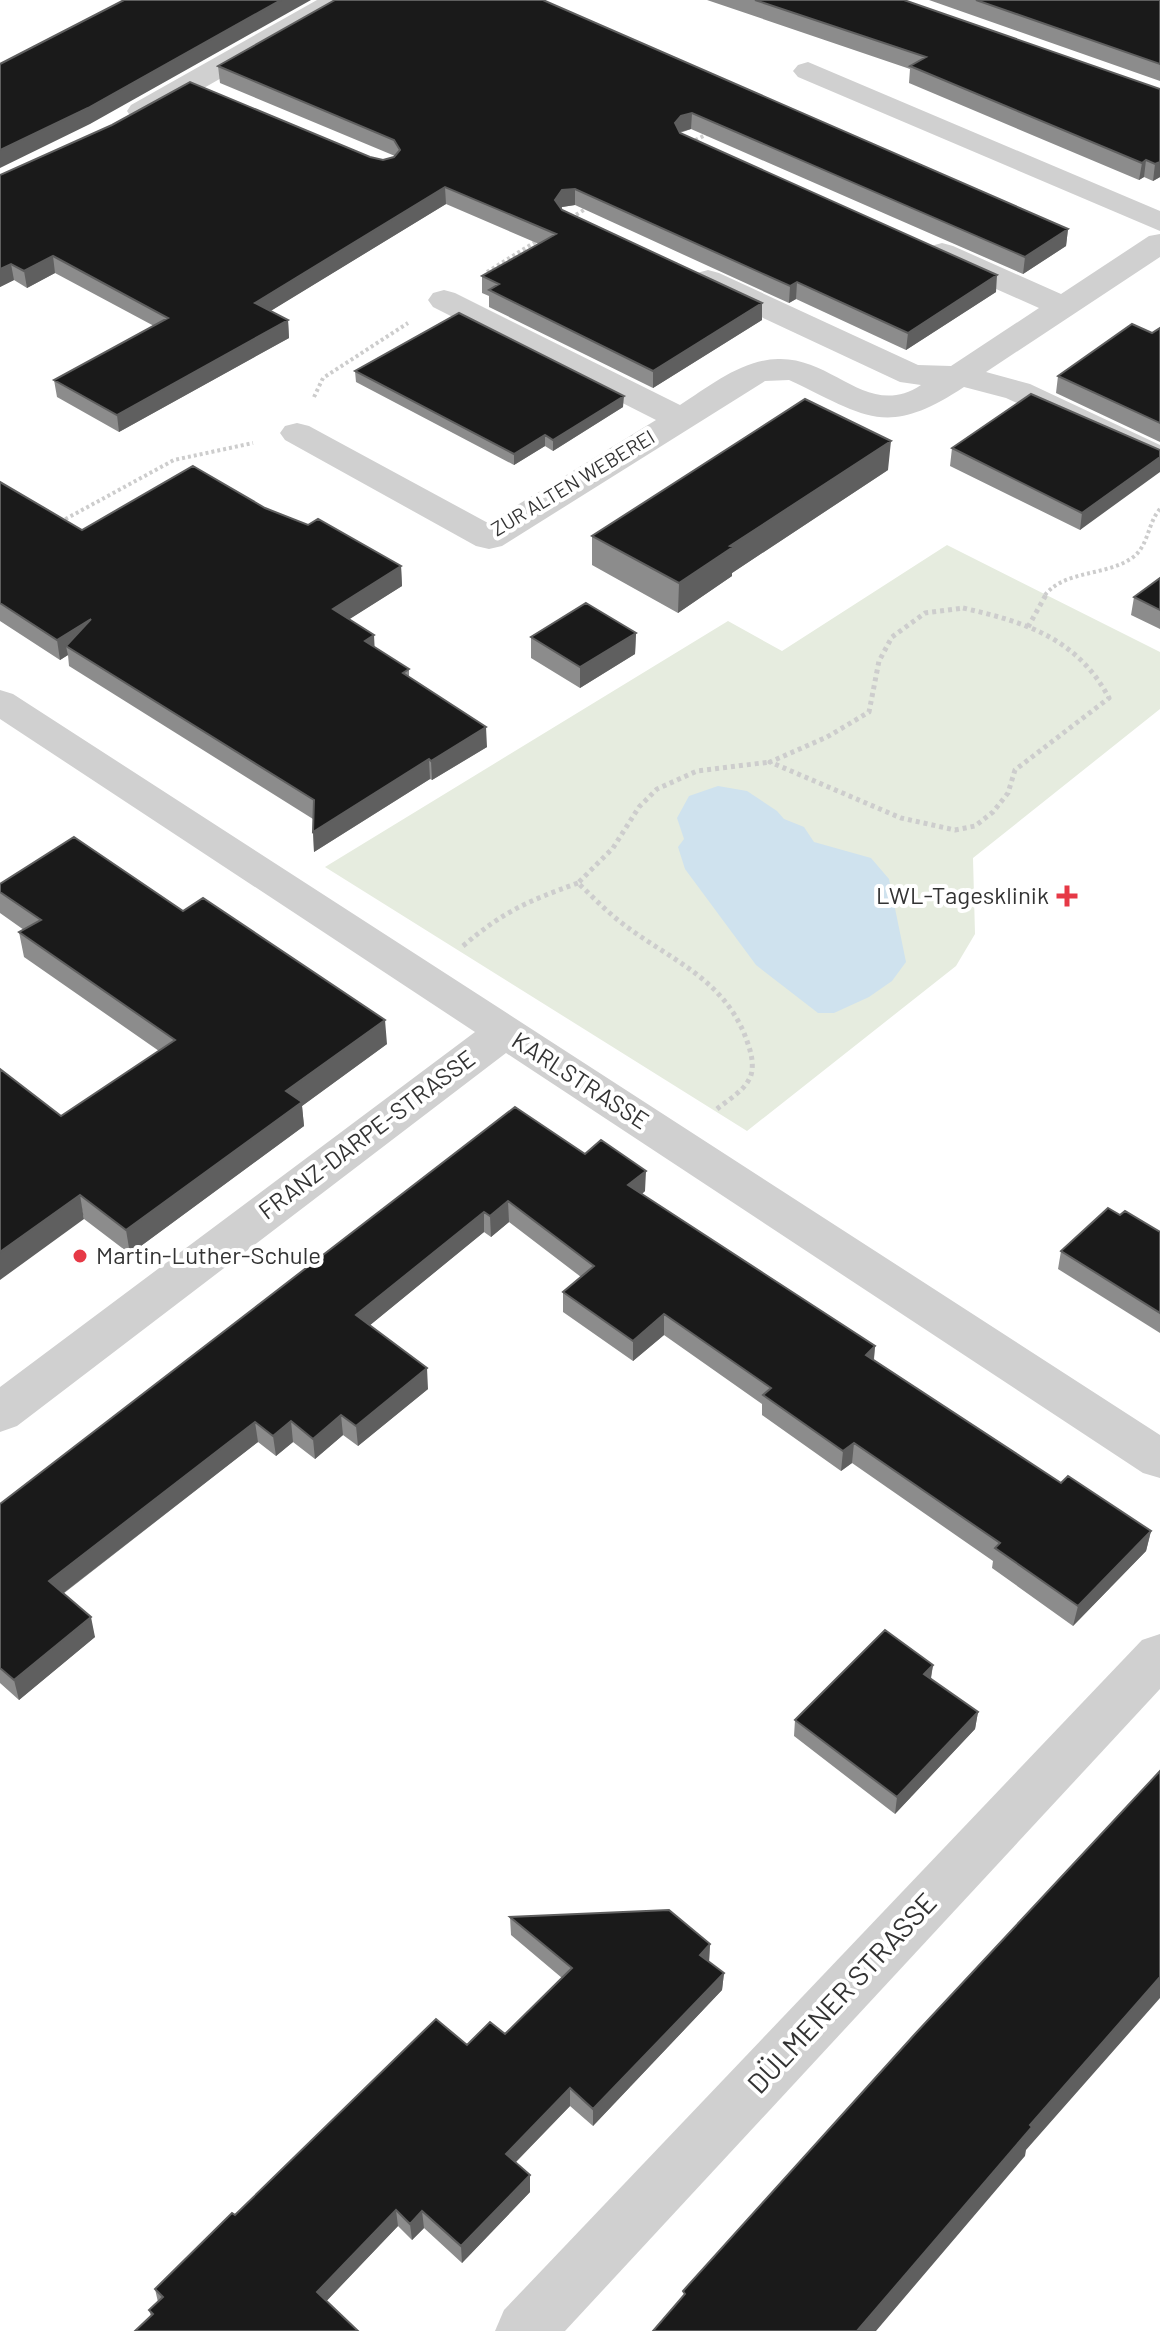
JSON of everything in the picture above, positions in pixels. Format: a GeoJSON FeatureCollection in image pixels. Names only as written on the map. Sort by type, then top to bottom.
{"type":"FeatureCollection","features":[{"type":"Feature","properties":{"kind":"street"},"geometry":{"type":"LineString","coordinates":[[115,126],[204,90],[338,0]]}},
{"type":"Feature","properties":{"kind":"street"},"geometry":{"type":"LineString","coordinates":[[808,71],[1160,222]]}},
{"type":"Feature","properties":{"kind":"street"},"geometry":{"type":"LineString","coordinates":[[921,243],[1064,307]]}},
{"type":"Feature","properties":{"kind":"street","name":"ZUR ALTEN WEBEREI"},"geometry":{"type":"LineString","coordinates":[[297,433],[489,538],[755,373],[795,370],[874,407],[897,408],[918,402],[1160,243]]}},
{"type":"Feature","properties":{"kind":"street"},"geometry":{"type":"LineString","coordinates":[[686,270],[912,375],[961,376],[1018,391],[1160,458]]}},
{"type":"Feature","properties":{"kind":"street","name":"ZUR ALTEN WEBEREI"},"geometry":{"type":"LineString","coordinates":[[444,300],[679,418]]}},
{"type":"Feature","properties":{"kind":"street","name":"KARLSTRASSE"},"geometry":{"type":"LineString","coordinates":[[0,702],[1160,1459]]}},
{"type":"Feature","properties":{"kind":"street","name":"FRANZ-DARPE-STRASSE"},"geometry":{"type":"LineString","coordinates":[[0,1413],[505,1032]]}},
{"type":"Feature","properties":{"kind":"street","name":"DÜLMENER STRASSE"},"geometry":{"type":"LineString","coordinates":[[525,2331],[1160,1655]]}},
{"type":"Feature","properties":{"kind":"path"},"geometry":{"type":"LineString","coordinates":[[1028,627],[1037,602],[1046,591],[1061,582],[1116,568],[1143,549],[1149,539],[1151,521],[1160,509]]}},
{"type":"Feature","properties":{"kind":"path"},"geometry":{"type":"LineString","coordinates":[[427,979],[496,918],[531,900],[578,883],[618,842],[631,815],[657,788],[685,775],[722,765],[770,762],[827,737],[869,712],[879,661],[892,637],[925,613],[963,608],[999,615],[1028,627],[1076,650],[1103,681],[1109,698],[1015,770],[1008,793],[993,812],[975,826],[955,830],[901,818],[770,762]]}},
{"type":"Feature","properties":{"kind":"path"},"geometry":{"type":"LineString","coordinates":[[578,883],[626,926],[684,960],[710,982],[742,1026],[753,1065],[750,1077],[744,1086],[675,1142]]}},
{"type":"Feature","properties":{"kind":"shaded area"},"geometry":{"type":"Polygon","coordinates":[[[947,545],[1160,652],[1160,709],[973,858],[975,934],[956,966],[747,1131],[325,867],[728,621],[782,651],[947,545]]]}},
{"type":"Feature","properties":{"kind":"water"},"geometry":{"type":"Polygon","coordinates":[[[718,786],[747,791],[784,819],[804,827],[814,842],[871,858],[889,879],[906,962],[892,981],[869,997],[834,1013],[818,1013],[756,965],[685,869],[678,847],[684,839],[677,818],[689,796],[718,786]]]}},
{"type":"Feature","properties":{"kind":"building"},"geometry":{"type":"Polygon","coordinates":[[[124,0],[281,0],[88,108],[0,150],[0,64],[124,0]]]}},
{"type":"Feature","properties":{"kind":"building"},"geometry":{"type":"Polygon","coordinates":[[[335,0],[543,0],[1068,229],[1025,257],[692,113],[681,116],[675,123],[680,133],[997,275],[908,333],[797,282],[790,286],[575,189],[562,190],[555,200],[562,210],[762,303],[653,371],[489,290],[499,284],[482,276],[556,234],[445,187],[255,303],[288,320],[117,415],[54,380],[168,318],[53,256],[24,271],[11,264],[0,269],[0,175],[112,125],[190,82],[370,157],[383,160],[394,157],[400,150],[394,140],[218,66],[335,0]]]}},
{"type":"Feature","properties":{"kind":"building"},"geometry":{"type":"Polygon","coordinates":[[[755,0],[904,0],[1160,89],[1160,162],[1155,164],[1146,160],[1142,163],[910,66],[926,57],[755,0]]]}},
{"type":"Feature","properties":{"kind":"building"},"geometry":{"type":"Polygon","coordinates":[[[976,0],[1160,0],[1160,64],[976,0]]]}},
{"type":"Feature","properties":{"kind":"building"},"geometry":{"type":"Polygon","coordinates":[[[459,313],[624,396],[553,440],[545,435],[514,454],[355,371],[459,313]]]}},
{"type":"Feature","properties":{"kind":"building"},"geometry":{"type":"Polygon","coordinates":[[[1132,324],[1152,333],[1160,328],[1160,423],[1058,376],[1132,324]]]}},
{"type":"Feature","properties":{"kind":"building"},"geometry":{"type":"Polygon","coordinates":[[[1031,394],[1160,450],[1160,457],[1082,513],[952,448],[1031,394]]]}},
{"type":"Feature","properties":{"kind":"building"},"geometry":{"type":"Polygon","coordinates":[[[805,399],[891,441],[679,583],[592,536],[805,399]]]}},
{"type":"Feature","properties":{"kind":"building"},"geometry":{"type":"Polygon","coordinates":[[[193,466],[265,508],[308,525],[318,519],[401,566],[333,609],[374,635],[365,641],[409,669],[403,673],[486,727],[313,832],[314,800],[66,646],[91,619],[57,640],[0,603],[0,482],[82,530],[193,466]]]}},
{"type":"Feature","properties":{"kind":"building"},"geometry":{"type":"Polygon","coordinates":[[[1160,578],[1160,610],[1134,597],[1160,578]]]}},
{"type":"Feature","properties":{"kind":"building"},"geometry":{"type":"Polygon","coordinates":[[[586,603],[636,633],[580,667],[531,637],[586,603]]]}},
{"type":"Feature","properties":{"kind":"building"},"geometry":{"type":"Polygon","coordinates":[[[74,837],[183,911],[203,898],[385,1020],[286,1091],[302,1102],[126,1230],[80,1195],[0,1252],[0,1069],[61,1116],[175,1040],[19,932],[41,920],[0,892],[0,884],[74,837]]]}},
{"type":"Feature","properties":{"kind":"building"},"geometry":{"type":"Polygon","coordinates":[[[515,1107],[585,1154],[601,1140],[646,1171],[628,1185],[875,1346],[866,1355],[1061,1483],[1068,1476],[1151,1531],[1078,1606],[995,1548],[1000,1543],[854,1443],[843,1451],[763,1395],[771,1388],[664,1314],[633,1341],[563,1292],[594,1266],[508,1201],[490,1216],[484,1212],[356,1315],[427,1368],[356,1426],[341,1415],[313,1439],[291,1421],[273,1436],[255,1422],[49,1581],[91,1617],[14,1680],[0,1668],[0,1504],[515,1107]]]}},
{"type":"Feature","properties":{"kind":"building"},"geometry":{"type":"Polygon","coordinates":[[[1108,1208],[1120,1215],[1125,1211],[1160,1232],[1160,1313],[1061,1251],[1108,1208]]]}},
{"type":"Feature","properties":{"kind":"building"},"geometry":{"type":"Polygon","coordinates":[[[885,1630],[933,1665],[924,1674],[978,1712],[897,1797],[795,1720],[885,1630]]]}},
{"type":"Feature","properties":{"kind":"building"},"geometry":{"type":"Polygon","coordinates":[[[1160,1771],[1160,1977],[1030,2125],[1032,2127],[857,2331],[653,2331],[685,2294],[683,2291],[915,2034],[1160,1771]]]}},
{"type":"Feature","properties":{"kind":"building"},"geometry":{"type":"Polygon","coordinates":[[[669,1910],[710,1944],[700,1955],[724,1973],[593,2109],[570,2088],[506,2154],[530,2175],[461,2246],[422,2211],[410,2224],[396,2210],[317,2292],[358,2331],[135,2331],[153,2314],[149,2310],[163,2297],[155,2289],[436,2019],[467,2045],[490,2022],[505,2034],[572,1968],[510,1917],[669,1910]]]}},
{"type":"Feature","properties":{"kind":"place","name":"LWL-Tagesklinik"},"geometry":{"type":"Point","coordinates":[1067,896]}},
{"type":"Feature","properties":{"kind":"place","name":"Martin-Luther-Schule"},"geometry":{"type":"Point","coordinates":[80,1256]}}]}
